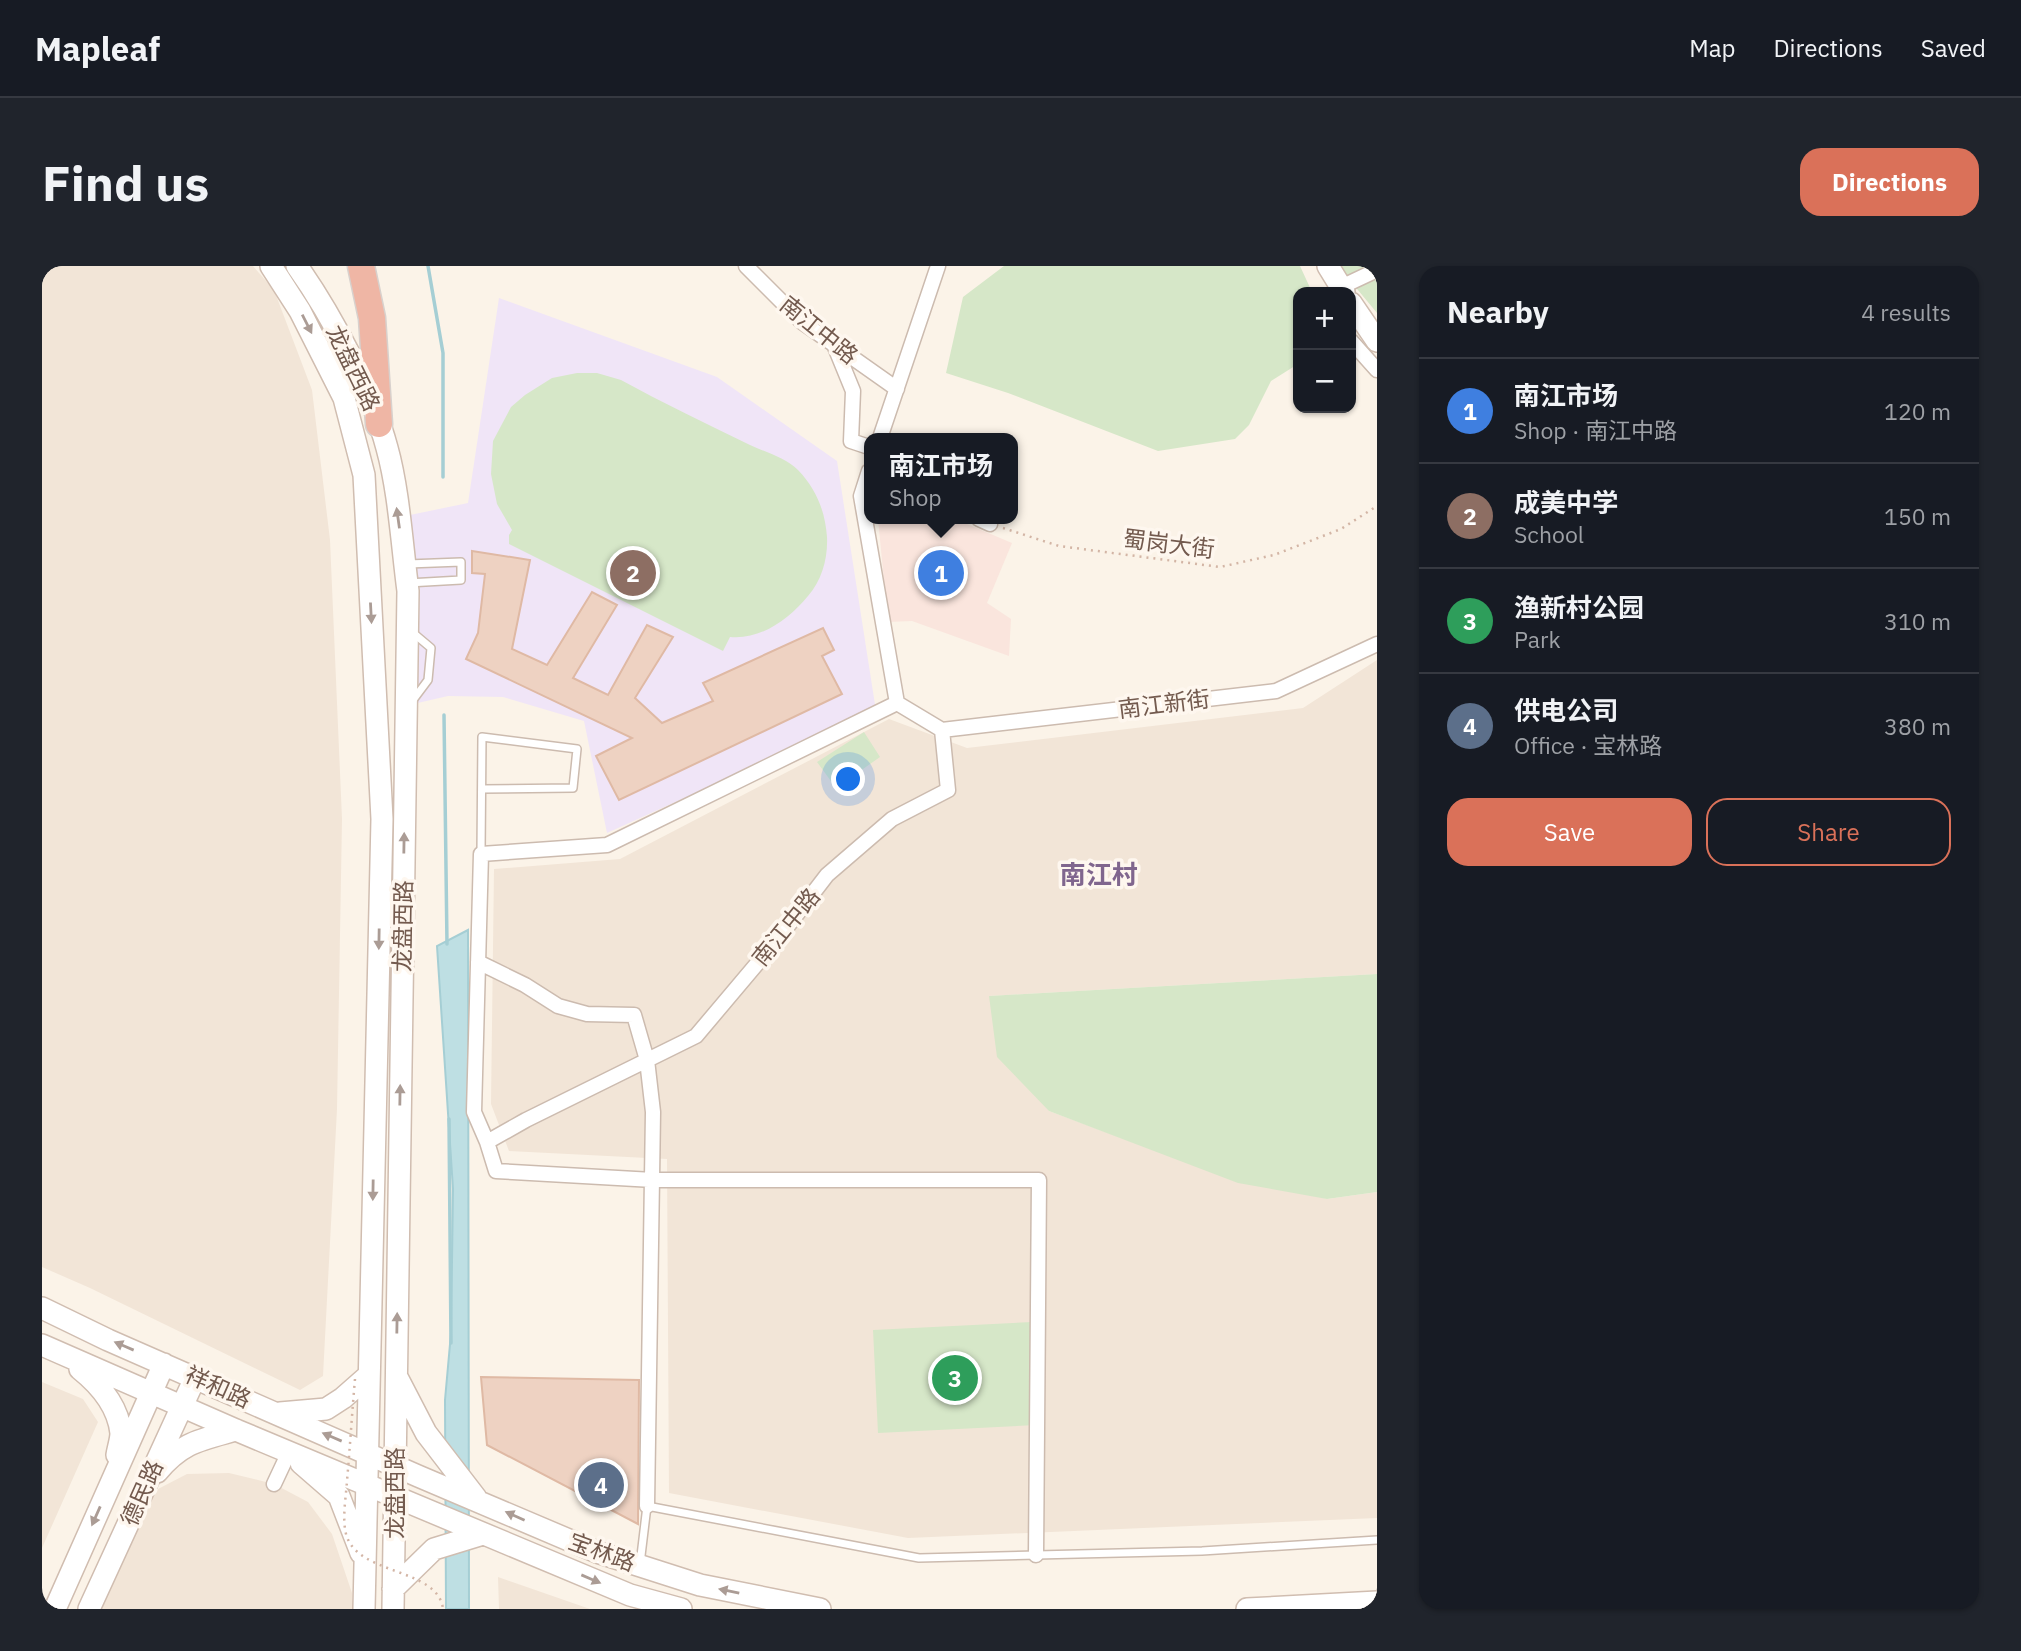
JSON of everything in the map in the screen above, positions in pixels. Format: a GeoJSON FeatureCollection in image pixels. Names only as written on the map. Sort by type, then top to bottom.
{"type":"FeatureCollection","features":[{"type":"Feature","properties":{"kind":"highway"},"geometry":{"type":"LineString","coordinates":[[361,266],[372,318],[379,424]]}},
{"type":"Feature","properties":{"kind":"main road","name":"龙盘西路"},"geometry":{"type":"LineString","coordinates":[[271,266],[300,311],[344,398],[364,475],[382,819],[361,1378],[366,1452],[364,1609]]}},
{"type":"Feature","properties":{"kind":"main road","name":"龙盘西路"},"geometry":{"type":"LineString","coordinates":[[297,266],[312,287],[345,347],[388,449],[406,573],[393,1599]]}},
{"type":"Feature","properties":{"kind":"main road"},"geometry":{"type":"LineString","coordinates":[[1328,266],[1341,287]]}},
{"type":"Feature","properties":{"kind":"main road","name":"祥和路"},"geometry":{"type":"LineString","coordinates":[[42,1308],[195,1378],[395,1464]]}},
{"type":"Feature","properties":{"kind":"main road"},"geometry":{"type":"LineString","coordinates":[[50,1349],[93,1379],[111,1400],[121,1434],[111,1480]]}},
{"type":"Feature","properties":{"kind":"main road","name":"宝林路"},"geometry":{"type":"LineString","coordinates":[[50,1349],[644,1604],[681,1609]]}},
{"type":"Feature","properties":{"kind":"main road"},"geometry":{"type":"LineString","coordinates":[[55,1609],[164,1364]]}},
{"type":"Feature","properties":{"kind":"main road"},"geometry":{"type":"LineString","coordinates":[[396,1374],[429,1437],[477,1500]]}},
{"type":"Feature","properties":{"kind":"main road","name":"德民路"},"geometry":{"type":"LineString","coordinates":[[89,1609],[195,1378]]}},
{"type":"Feature","properties":{"kind":"main road"},"geometry":{"type":"LineString","coordinates":[[278,1414],[326,1409],[343,1398],[361,1378]]}},
{"type":"Feature","properties":{"kind":"main road"},"geometry":{"type":"LineString","coordinates":[[145,1487],[170,1456],[187,1444],[236,1430]]}},
{"type":"Feature","properties":{"kind":"main road"},"geometry":{"type":"LineString","coordinates":[[289,1452],[339,1496],[365,1562]]}},
{"type":"Feature","properties":{"kind":"main road","name":"宝林路"},"geometry":{"type":"LineString","coordinates":[[395,1464],[597,1552],[700,1585],[820,1609]]}},
{"type":"Feature","properties":{"kind":"main road"},"geometry":{"type":"LineString","coordinates":[[393,1599],[434,1549],[483,1534]]}},
{"type":"Feature","properties":{"kind":"main road"},"geometry":{"type":"LineString","coordinates":[[1247,1609],[1377,1602]]}},
{"type":"Feature","properties":{"kind":"street","name":"南江中路"},"geometry":{"type":"LineString","coordinates":[[746,266],[802,322],[897,389]]}},
{"type":"Feature","properties":{"kind":"street"},"geometry":{"type":"LineString","coordinates":[[882,433],[938,266]]}},
{"type":"Feature","properties":{"kind":"street"},"geometry":{"type":"LineString","coordinates":[[1354,287],[1377,270]]}},
{"type":"Feature","properties":{"kind":"street"},"geometry":{"type":"LineString","coordinates":[[1362,337],[1377,370]]}},
{"type":"Feature","properties":{"kind":"street"},"geometry":{"type":"LineString","coordinates":[[834,345],[853,391],[851,441],[864,445]]}},
{"type":"Feature","properties":{"kind":"street"},"geometry":{"type":"LineString","coordinates":[[864,487],[861,496],[864,513]]}},
{"type":"Feature","properties":{"kind":"street"},"geometry":{"type":"LineString","coordinates":[[866,524],[897,703],[942,730]]}},
{"type":"Feature","properties":{"kind":"street","name":"南江新街"},"geometry":{"type":"LineString","coordinates":[[942,730],[1276,691],[1377,644]]}},
{"type":"Feature","properties":{"kind":"street"},"geometry":{"type":"LineString","coordinates":[[897,703],[607,845],[481,854],[474,1112],[496,1171],[653,1180],[1039,1180],[1036,1555]]}},
{"type":"Feature","properties":{"kind":"street","name":"南江中路"},"geometry":{"type":"LineString","coordinates":[[487,1142],[526,1119],[696,1036],[777,940],[827,875],[892,819],[948,790],[942,730]]}},
{"type":"Feature","properties":{"kind":"street"},"geometry":{"type":"LineString","coordinates":[[478,962],[525,985],[558,1006],[587,1014],[634,1015],[647,1060],[653,1112],[647,1506]]}},
{"type":"Feature","properties":{"kind":"street"},"geometry":{"type":"LineString","coordinates":[[274,1484],[289,1452]]}},
{"type":"Feature","properties":{"kind":"lane"},"geometry":{"type":"LineString","coordinates":[[461,562],[461,580],[406,573],[461,562]]}},
{"type":"Feature","properties":{"kind":"lane"},"geometry":{"type":"LineString","coordinates":[[481,854],[482,737],[577,749],[573,788],[482,789]]}},
{"type":"Feature","properties":{"kind":"lane"},"geometry":{"type":"LineString","coordinates":[[639,1566],[647,1506],[919,1558],[1202,1551],[1377,1540]]}},
{"type":"Feature","properties":{"kind":"path","name":"蜀岗大街"},"geometry":{"type":"LineString","coordinates":[[994,524],[1059,546],[1220,567],[1274,555],[1319,538],[1341,529],[1377,506]]}},
{"type":"Feature","properties":{"kind":"path"},"geometry":{"type":"LineString","coordinates":[[361,1378],[346,1498],[346,1535],[354,1549],[433,1590],[442,1600],[443,1609]]}},
{"type":"Feature","properties":{"kind":"shaded area"},"geometry":{"type":"Polygon","coordinates":[[[42,266],[253,266],[274,290],[312,390],[330,540],[342,819],[337,1109],[323,1376],[300,1390],[42,1267],[42,266]]]}},
{"type":"Feature","properties":{"kind":"shaded area"},"geometry":{"type":"Polygon","coordinates":[[[499,298],[717,377],[837,461],[876,711],[607,833],[584,721],[503,697],[448,696],[409,705],[410,515],[468,503],[499,298]]]}},
{"type":"Feature","properties":{"kind":"shaded area"},"geometry":{"type":"Polygon","coordinates":[[[878,524],[967,524],[1012,543],[987,603],[1011,619],[1009,656],[912,621],[888,622],[878,524]]]}},
{"type":"Feature","properties":{"kind":"shaded area"},"geometry":{"type":"Polygon","coordinates":[[[1377,660],[1377,974],[989,996],[1049,1111],[1146,1147],[1327,1199],[1377,1192],[1377,1518],[908,1538],[669,1493],[667,1159],[509,1151],[491,1104],[494,869],[620,859],[889,719],[967,748],[1303,708],[1377,660]]]}},
{"type":"Feature","properties":{"kind":"shaded area"},"geometry":{"type":"Polygon","coordinates":[[[42,1382],[83,1399],[98,1422],[42,1548],[42,1382]]]}},
{"type":"Feature","properties":{"kind":"shaded area"},"geometry":{"type":"Polygon","coordinates":[[[229,1473],[274,1484],[308,1502],[332,1534],[352,1593],[352,1609],[102,1609],[135,1526],[158,1489],[187,1474],[229,1473]]]}},
{"type":"Feature","properties":{"kind":"shaded area"},"geometry":{"type":"Polygon","coordinates":[[[498,1577],[590,1609],[499,1609],[498,1577]]]}},
{"type":"Feature","properties":{"kind":"green space"},"geometry":{"type":"Polygon","coordinates":[[[1004,266],[1300,266],[1310,287],[1293,287],[1293,367],[1271,381],[1249,425],[1235,439],[1158,451],[1008,393],[946,373],[963,297],[1004,266]]]}},
{"type":"Feature","properties":{"kind":"green space"},"geometry":{"type":"Polygon","coordinates":[[[1338,266],[1377,266],[1377,313],[1356,287],[1338,266]]]}},
{"type":"Feature","properties":{"kind":"green space"},"geometry":{"type":"Polygon","coordinates":[[[577,373],[597,373],[621,380],[781,459],[798,470],[818,500],[824,518],[827,545],[825,561],[817,583],[792,613],[774,626],[753,635],[730,637],[723,651],[509,544],[512,530],[497,504],[491,474],[493,441],[511,407],[525,395],[552,378],[577,373]]]}},
{"type":"Feature","properties":{"kind":"green space"},"geometry":{"type":"Polygon","coordinates":[[[864,732],[880,757],[836,788],[817,762],[864,732]]]}},
{"type":"Feature","properties":{"kind":"green space"},"geometry":{"type":"Polygon","coordinates":[[[1377,974],[1377,1192],[1327,1199],[1238,1183],[1049,1111],[997,1057],[989,996],[1377,974]]]}},
{"type":"Feature","properties":{"kind":"green space"},"geometry":{"type":"Polygon","coordinates":[[[1032,1322],[1036,1425],[878,1433],[873,1330],[1032,1322]]]}},
{"type":"Feature","properties":{"kind":"water"},"geometry":{"type":"Polygon","coordinates":[[[468,930],[469,1609],[446,1609],[445,1400],[451,1333],[453,1189],[437,946],[468,930]]]}},
{"type":"Feature","properties":{"kind":"building"},"geometry":{"type":"Polygon","coordinates":[[[472,551],[530,560],[512,649],[547,665],[592,592],[617,605],[573,678],[608,695],[647,625],[673,637],[635,698],[662,723],[713,701],[703,683],[823,628],[834,650],[822,656],[842,694],[619,800],[596,756],[632,738],[466,659],[478,633],[485,574],[472,573],[472,551]]]}},
{"type":"Feature","properties":{"kind":"building"},"geometry":{"type":"Polygon","coordinates":[[[481,1377],[639,1380],[638,1524],[487,1445],[481,1377]]]}},
{"type":"Feature","properties":{"kind":"waterway"},"geometry":{"type":"LineString","coordinates":[[428,266],[443,353],[443,477]]}},
{"type":"Feature","properties":{"kind":"waterway"},"geometry":{"type":"LineString","coordinates":[[444,715],[447,944]]}},
{"type":"Feature","properties":{"kind":"waterway"},"geometry":{"type":"LineString","coordinates":[[449,1119],[451,1343]]}},
{"type":"Feature","properties":{"kind":"place","name":"成美中学"},"geometry":{"type":"Point","coordinates":[633,573]}},
{"type":"Feature","properties":{"kind":"place","name":"南江市场"},"geometry":{"type":"Point","coordinates":[941,573]}},
{"type":"Feature","properties":{"kind":"place","name":"渔新村公园"},"geometry":{"type":"Point","coordinates":[955,1378]}},
{"type":"Feature","properties":{"kind":"place","name":"供电公司"},"geometry":{"type":"Point","coordinates":[601,1485]}},
{"type":"Feature","properties":{"kind":"district","name":"南江村"},"geometry":{"type":"Point","coordinates":[1099,875]}}]}
